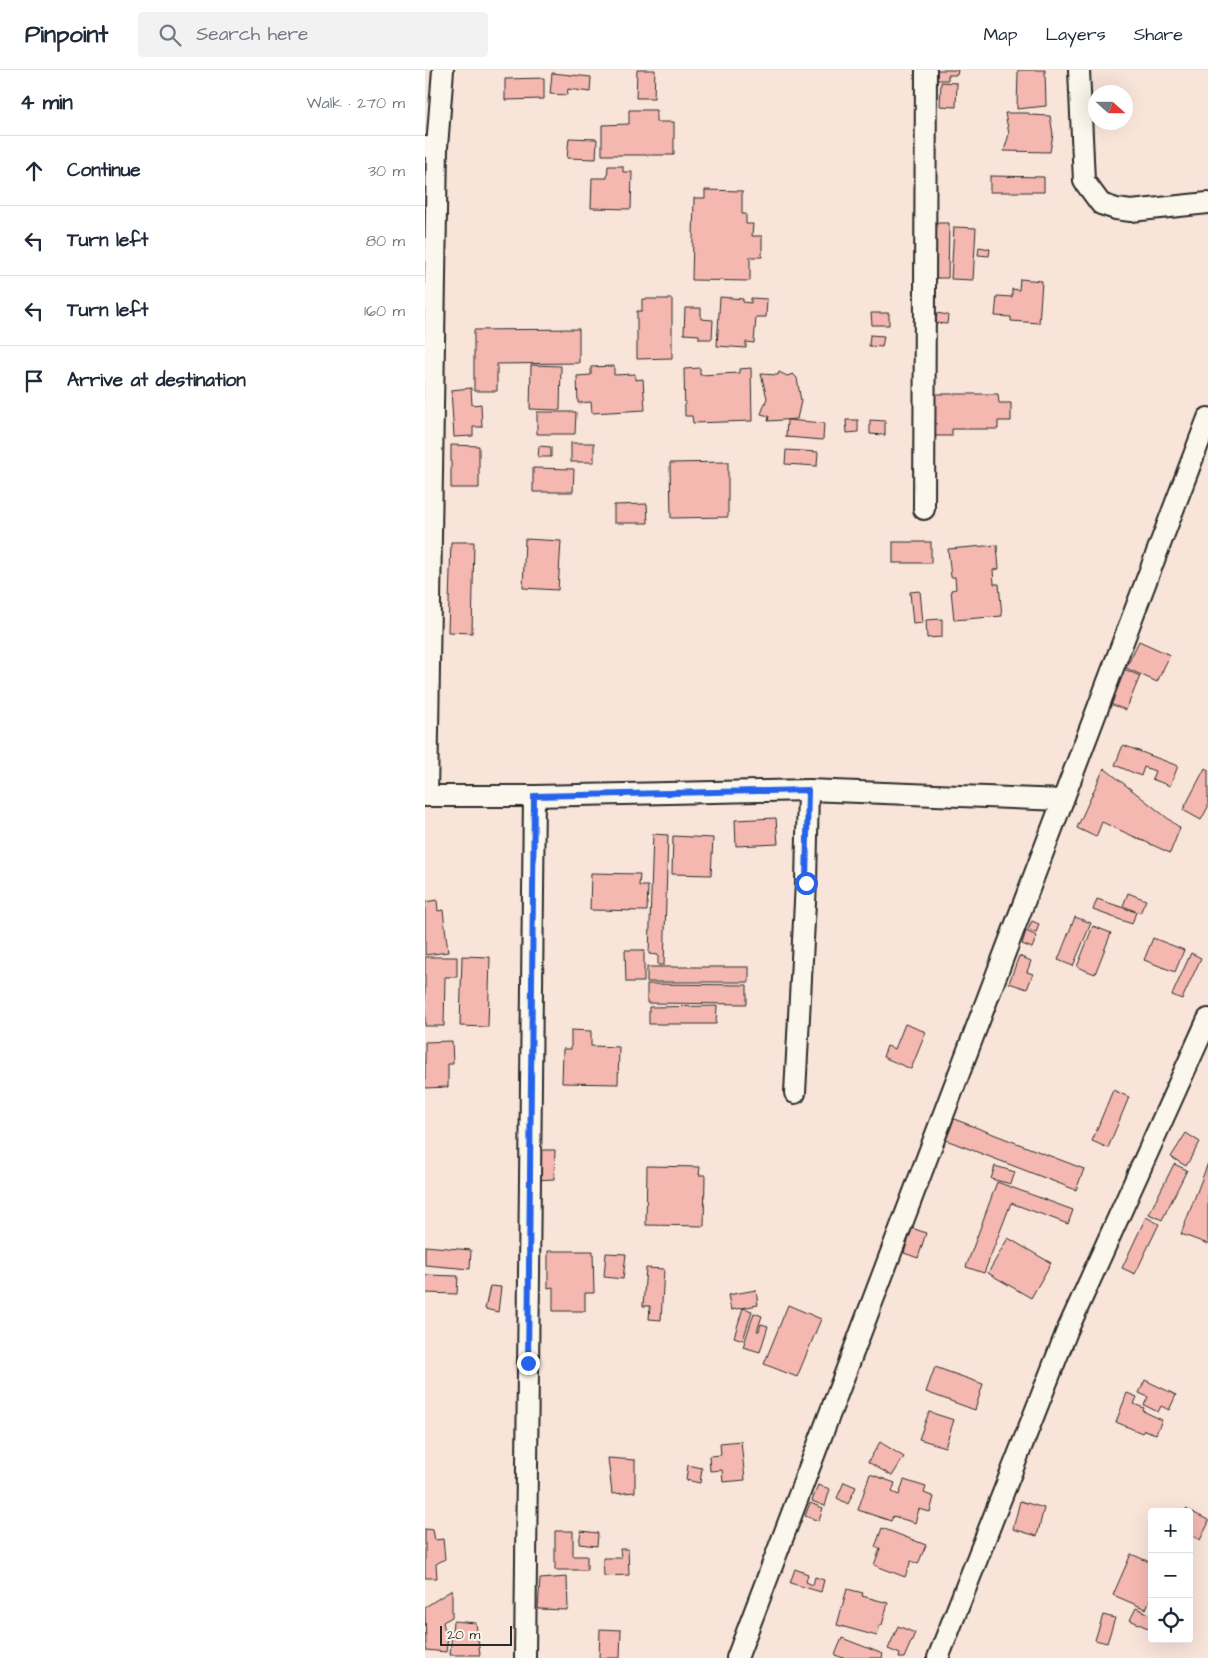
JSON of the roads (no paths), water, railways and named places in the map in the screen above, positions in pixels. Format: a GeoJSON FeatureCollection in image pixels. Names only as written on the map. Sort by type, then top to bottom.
{"type":"FeatureCollection","features":[{"type":"Feature","properties":{"kind":"street"},"geometry":{"type":"LineString","coordinates":[[443,70],[431,147],[426,796],[534,796],[808,790],[1063,800]]}},
{"type":"Feature","properties":{"kind":"street"},"geometry":{"type":"LineString","coordinates":[[924,509],[926,70]]}},
{"type":"Feature","properties":{"kind":"street"},"geometry":{"type":"LineString","coordinates":[[1079,70],[1084,181],[1101,204],[1131,211],[1208,203]]}},
{"type":"Feature","properties":{"kind":"street"},"geometry":{"type":"LineString","coordinates":[[737,1658],[1208,418]]}},
{"type":"Feature","properties":{"kind":"street"},"geometry":{"type":"LineString","coordinates":[[795,1093],[808,790]]}},
{"type":"Feature","properties":{"kind":"street"},"geometry":{"type":"LineString","coordinates":[[525,1658],[534,796]]}},
{"type":"Feature","properties":{"kind":"street"},"geometry":{"type":"LineString","coordinates":[[938,1658],[1067,1331],[1208,1019]]}}]}
